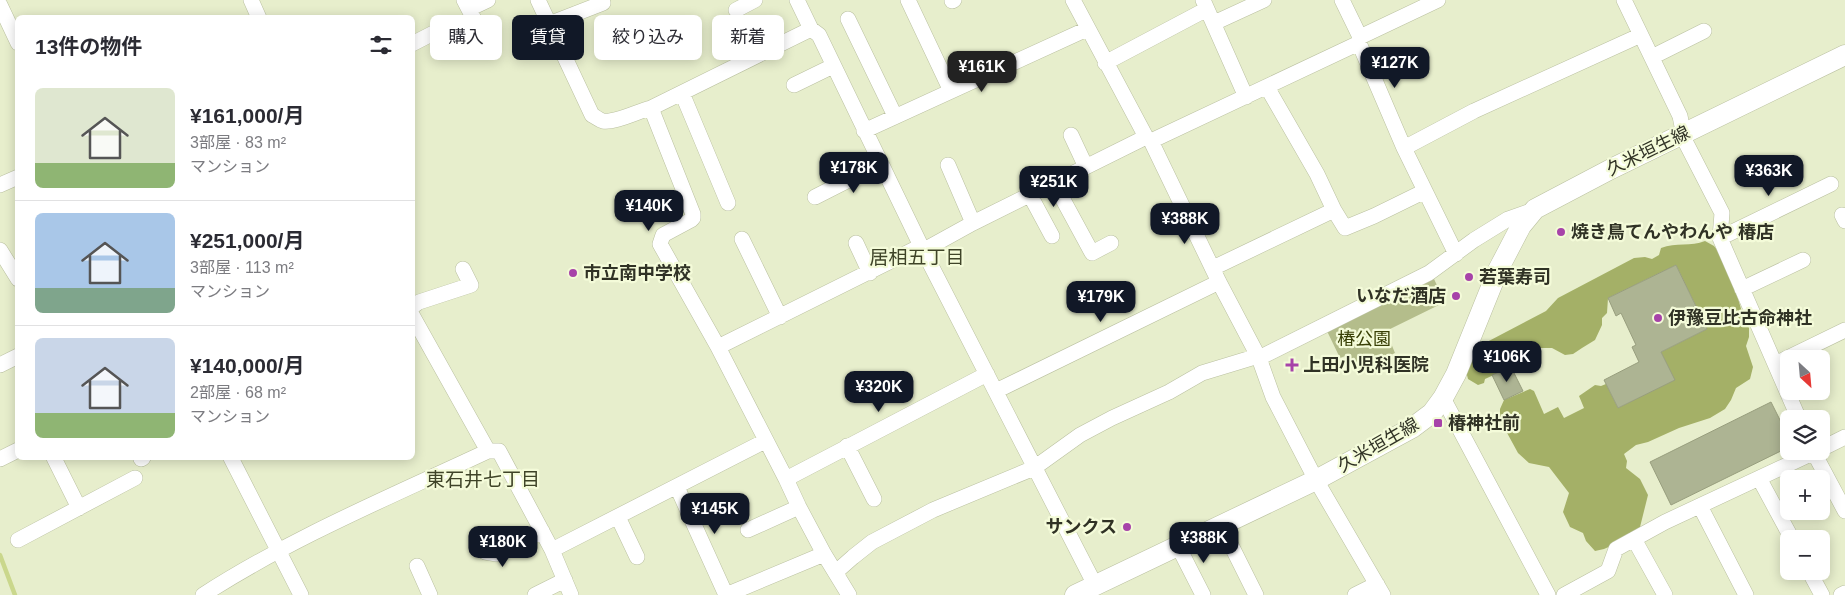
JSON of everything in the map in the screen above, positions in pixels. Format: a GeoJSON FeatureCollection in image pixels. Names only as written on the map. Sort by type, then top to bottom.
{"type":"FeatureCollection","features":[{"type":"Feature","properties":{"kind":"main road","name":"久米垣生線"},"geometry":{"type":"LineString","coordinates":[[1088,591],[1316,480],[1412,428],[1432,413],[1443,398],[1456,374],[1498,270],[1521,226],[1535,209],[1580,184],[1845,55]]}},
{"type":"Feature","properties":{"kind":"street"},"geometry":{"type":"LineString","coordinates":[[251,0],[258,15]]}},
{"type":"Feature","properties":{"kind":"street"},"geometry":{"type":"LineString","coordinates":[[470,11],[488,0]]}},
{"type":"Feature","properties":{"kind":"street"},"geometry":{"type":"LineString","coordinates":[[538,0],[545,15]]}},
{"type":"Feature","properties":{"kind":"street"},"geometry":{"type":"LineString","coordinates":[[736,10],[755,0]]}},
{"type":"Feature","properties":{"kind":"street"},"geometry":{"type":"LineString","coordinates":[[797,0],[811,29],[819,35],[880,164],[1034,468],[1088,591]]}},
{"type":"Feature","properties":{"kind":"street"},"geometry":{"type":"LineString","coordinates":[[908,0],[951,91]]}},
{"type":"Feature","properties":{"kind":"street"},"geometry":{"type":"LineString","coordinates":[[1073,0],[1148,139],[1258,357],[1273,397],[1316,480],[1380,590],[1355,595]]}},
{"type":"Feature","properties":{"kind":"street"},"geometry":{"type":"LineString","coordinates":[[1105,62],[1208,11],[1264,0]]}},
{"type":"Feature","properties":{"kind":"street"},"geometry":{"type":"LineString","coordinates":[[1342,0],[1404,148],[1456,254]]}},
{"type":"Feature","properties":{"kind":"street"},"geometry":{"type":"LineString","coordinates":[[718,347],[1086,167],[1267,87],[1438,0]]}},
{"type":"Feature","properties":{"kind":"street"},"geometry":{"type":"LineString","coordinates":[[1624,0],[1680,116],[1685,142],[1722,213],[1720,238],[1795,410]]}},
{"type":"Feature","properties":{"kind":"street"},"geometry":{"type":"LineString","coordinates":[[572,15],[603,3]]}},
{"type":"Feature","properties":{"kind":"street"},"geometry":{"type":"LineString","coordinates":[[0,5],[15,38]]}},
{"type":"Feature","properties":{"kind":"street"},"geometry":{"type":"LineString","coordinates":[[1208,11],[1246,97]]}},
{"type":"Feature","properties":{"kind":"street"},"geometry":{"type":"LineString","coordinates":[[848,20],[895,116]]}},
{"type":"Feature","properties":{"kind":"street"},"geometry":{"type":"LineString","coordinates":[[566,60],[592,115],[600,121],[609,122],[639,110],[651,108],[811,29]]}},
{"type":"Feature","properties":{"kind":"street"},"geometry":{"type":"LineString","coordinates":[[864,131],[1087,29]]}},
{"type":"Feature","properties":{"kind":"street"},"geometry":{"type":"LineString","coordinates":[[1652,58],[1704,31]]}},
{"type":"Feature","properties":{"kind":"street"},"geometry":{"type":"LineString","coordinates":[[1404,148],[1474,111],[1641,35]]}},
{"type":"Feature","properties":{"kind":"street"},"geometry":{"type":"LineString","coordinates":[[415,44],[430,42]]}},
{"type":"Feature","properties":{"kind":"street"},"geometry":{"type":"LineString","coordinates":[[794,85],[834,66]]}},
{"type":"Feature","properties":{"kind":"street"},"geometry":{"type":"LineString","coordinates":[[1267,87],[1317,174],[1345,228],[1425,191]]}},
{"type":"Feature","properties":{"kind":"street"},"geometry":{"type":"LineString","coordinates":[[682,93],[728,203]]}},
{"type":"Feature","properties":{"kind":"street"},"geometry":{"type":"LineString","coordinates":[[651,108],[693,214],[691,220],[663,235],[660,244],[718,347],[824,554],[849,595]]}},
{"type":"Feature","properties":{"kind":"street"},"geometry":{"type":"LineString","coordinates":[[1071,135],[1086,167]]}},
{"type":"Feature","properties":{"kind":"street"},"geometry":{"type":"LineString","coordinates":[[815,197],[880,164]]}},
{"type":"Feature","properties":{"kind":"street"},"geometry":{"type":"LineString","coordinates":[[948,165],[973,223]]}},
{"type":"Feature","properties":{"kind":"street"},"geometry":{"type":"LineString","coordinates":[[0,185],[15,178]]}},
{"type":"Feature","properties":{"kind":"street"},"geometry":{"type":"LineString","coordinates":[[1054,183],[1092,252],[1111,243]]}},
{"type":"Feature","properties":{"kind":"street"},"geometry":{"type":"LineString","coordinates":[[1720,238],[1831,184]]}},
{"type":"Feature","properties":{"kind":"street"},"geometry":{"type":"LineString","coordinates":[[1030,195],[1052,236]]}},
{"type":"Feature","properties":{"kind":"street"},"geometry":{"type":"LineString","coordinates":[[836,572],[872,542],[925,514],[1034,468],[1080,435],[1169,392],[1202,373],[1258,357],[1429,273],[1508,220],[1535,209]]}},
{"type":"Feature","properties":{"kind":"street"},"geometry":{"type":"LineString","coordinates":[[996,391],[1216,275],[1334,210]]}},
{"type":"Feature","properties":{"kind":"street"},"geometry":{"type":"LineString","coordinates":[[742,239],[780,317]]}},
{"type":"Feature","properties":{"kind":"street"},"geometry":{"type":"LineString","coordinates":[[856,243],[870,273]]}},
{"type":"Feature","properties":{"kind":"street"},"geometry":{"type":"LineString","coordinates":[[0,250],[15,273]]}},
{"type":"Feature","properties":{"kind":"street"},"geometry":{"type":"LineString","coordinates":[[1742,289],[1804,260]]}},
{"type":"Feature","properties":{"kind":"street"},"geometry":{"type":"LineString","coordinates":[[415,306],[419,302],[471,286],[463,269]]}},
{"type":"Feature","properties":{"kind":"street"},"geometry":{"type":"LineString","coordinates":[[415,312],[488,451]]}},
{"type":"Feature","properties":{"kind":"street"},"geometry":{"type":"LineString","coordinates":[[1775,364],[1845,330]]}},
{"type":"Feature","properties":{"kind":"street"},"geometry":{"type":"LineString","coordinates":[[0,365],[15,358]]}},
{"type":"Feature","properties":{"kind":"street"},"geometry":{"type":"LineString","coordinates":[[786,479],[987,374]]}},
{"type":"Feature","properties":{"kind":"street"},"geometry":{"type":"LineString","coordinates":[[1443,398],[1548,595]]}},
{"type":"Feature","properties":{"kind":"street"},"geometry":{"type":"LineString","coordinates":[[1830,444],[1845,437]]}},
{"type":"Feature","properties":{"kind":"street"},"geometry":{"type":"LineString","coordinates":[[552,550],[766,441]]}},
{"type":"Feature","properties":{"kind":"street"},"geometry":{"type":"LineString","coordinates":[[847,446],[874,499]]}},
{"type":"Feature","properties":{"kind":"street"},"geometry":{"type":"LineString","coordinates":[[203,595],[235,574],[278,551],[488,451],[499,451],[552,550],[571,595]]}},
{"type":"Feature","properties":{"kind":"street"},"geometry":{"type":"LineString","coordinates":[[0,459],[15,452]]}},
{"type":"Feature","properties":{"kind":"street"},"geometry":{"type":"LineString","coordinates":[[55,460],[79,508]]}},
{"type":"Feature","properties":{"kind":"street"},"geometry":{"type":"LineString","coordinates":[[232,460],[300,595]]}},
{"type":"Feature","properties":{"kind":"street"},"geometry":{"type":"LineString","coordinates":[[1564,595],[1608,571],[1616,549],[1700,506],[1797,460]]}},
{"type":"Feature","properties":{"kind":"street"},"geometry":{"type":"LineString","coordinates":[[1820,460],[1844,507]]}},
{"type":"Feature","properties":{"kind":"street"},"geometry":{"type":"LineString","coordinates":[[18,540],[135,478]]}},
{"type":"Feature","properties":{"kind":"street"},"geometry":{"type":"LineString","coordinates":[[1759,478],[1787,530]]}},
{"type":"Feature","properties":{"kind":"street"},"geometry":{"type":"LineString","coordinates":[[677,487],[726,595],[824,554]]}},
{"type":"Feature","properties":{"kind":"street"},"geometry":{"type":"LineString","coordinates":[[1700,506],[1746,595]]}},
{"type":"Feature","properties":{"kind":"street"},"geometry":{"type":"LineString","coordinates":[[748,530],[799,507]]}},
{"type":"Feature","properties":{"kind":"street"},"geometry":{"type":"LineString","coordinates":[[618,517],[637,557]]}},
{"type":"Feature","properties":{"kind":"street"},"geometry":{"type":"LineString","coordinates":[[1221,525],[1256,595]]}},
{"type":"Feature","properties":{"kind":"street"},"geometry":{"type":"LineString","coordinates":[[478,538],[485,552],[496,554],[542,531]]}},
{"type":"Feature","properties":{"kind":"street"},"geometry":{"type":"LineString","coordinates":[[1634,539],[1665,595]]}},
{"type":"Feature","properties":{"kind":"street"},"geometry":{"type":"LineString","coordinates":[[1178,546],[1203,595]]}},
{"type":"Feature","properties":{"kind":"street"},"geometry":{"type":"LineString","coordinates":[[417,566],[430,595]]}},
{"type":"Feature","properties":{"kind":"street"},"geometry":{"type":"LineString","coordinates":[[535,595],[565,580]]}},
{"type":"Feature","properties":{"kind":"street"},"geometry":{"type":"LineString","coordinates":[[1814,580],[1822,595]]}},
{"type":"Feature","properties":{"kind":"street"},"geometry":{"type":"LineString","coordinates":[[1841,595],[1845,593]]}},
{"type":"Feature","properties":{"kind":"green space"},"geometry":{"type":"Polygon","coordinates":[[[1705,241],[1714,246],[1719,252],[1749,328],[1746,346],[1753,367],[1750,379],[1736,388],[1725,409],[1710,418],[1636,445],[1624,454],[1627,461],[1626,468],[1640,479],[1648,495],[1640,527],[1629,538],[1595,551],[1586,541],[1583,533],[1570,527],[1563,512],[1569,493],[1549,467],[1529,463],[1518,453],[1500,420],[1500,409],[1504,400],[1530,389],[1534,391],[1544,414],[1558,407],[1564,418],[1584,408],[1579,396],[1595,385],[1601,386],[1606,384],[1618,408],[1674,380],[1661,352],[1707,329],[1676,265],[1608,298],[1607,313],[1602,318],[1602,325],[1595,340],[1573,354],[1565,355],[1552,348],[1541,348],[1514,356],[1510,361],[1511,367],[1485,379],[1484,383],[1478,385],[1468,379],[1466,371],[1474,352],[1485,343],[1546,311],[1558,298],[1634,258],[1645,257],[1652,259],[1659,255],[1661,248],[1705,241]]]}},
{"type":"Feature","properties":{"kind":"green space","name":"椿公園"},"geometry":{"type":"Polygon","coordinates":[[[1434,279],[1445,302],[1386,331],[1395,353],[1356,371],[1348,355],[1340,358],[1327,331],[1434,279]]]}},
{"type":"Feature","properties":{"kind":"building"},"geometry":{"type":"Polygon","coordinates":[[[1676,265],[1707,329],[1661,352],[1675,380],[1618,408],[1604,380],[1639,362],[1632,347],[1636,345],[1621,313],[1616,316],[1608,298],[1676,265]]]}},
{"type":"Feature","properties":{"kind":"building"},"geometry":{"type":"Polygon","coordinates":[[[1511,367],[1523,391],[1504,400],[1492,375],[1511,367]]]}},
{"type":"Feature","properties":{"kind":"building"},"geometry":{"type":"Polygon","coordinates":[[[1771,402],[1780,420],[1780,451],[1671,505],[1650,462],[1771,402]]]}},
{"type":"Feature","properties":{"kind":"waterway"},"geometry":{"type":"LineString","coordinates":[[0,555],[15,595]]}},
{"type":"Feature","properties":{"kind":"place","name":"焼き鳥てんやわんや 椿店"},"geometry":{"type":"Point","coordinates":[1561,232]}},
{"type":"Feature","properties":{"kind":"place","name":"市立南中学校"},"geometry":{"type":"Point","coordinates":[573,273]}},
{"type":"Feature","properties":{"kind":"place","name":"若葉寿司"},"geometry":{"type":"Point","coordinates":[1469,277]}},
{"type":"Feature","properties":{"kind":"place","name":"いなだ酒店"},"geometry":{"type":"Point","coordinates":[1456,296]}},
{"type":"Feature","properties":{"kind":"place","name":"伊豫豆比古命神社"},"geometry":{"type":"Point","coordinates":[1658,318]}},
{"type":"Feature","properties":{"kind":"place","name":"上田小児科医院"},"geometry":{"type":"Point","coordinates":[1292,365]}},
{"type":"Feature","properties":{"kind":"place","name":"椿神社前"},"geometry":{"type":"Point","coordinates":[1438,423]}},
{"type":"Feature","properties":{"kind":"place","name":"サンクス"},"geometry":{"type":"Point","coordinates":[1127,527]}},
{"type":"Feature","properties":{"kind":"district","name":"居相五丁目"},"geometry":{"type":"Point","coordinates":[917,257]}},
{"type":"Feature","properties":{"kind":"district","name":"東石井七丁目"},"geometry":{"type":"Point","coordinates":[483,479]}}]}
